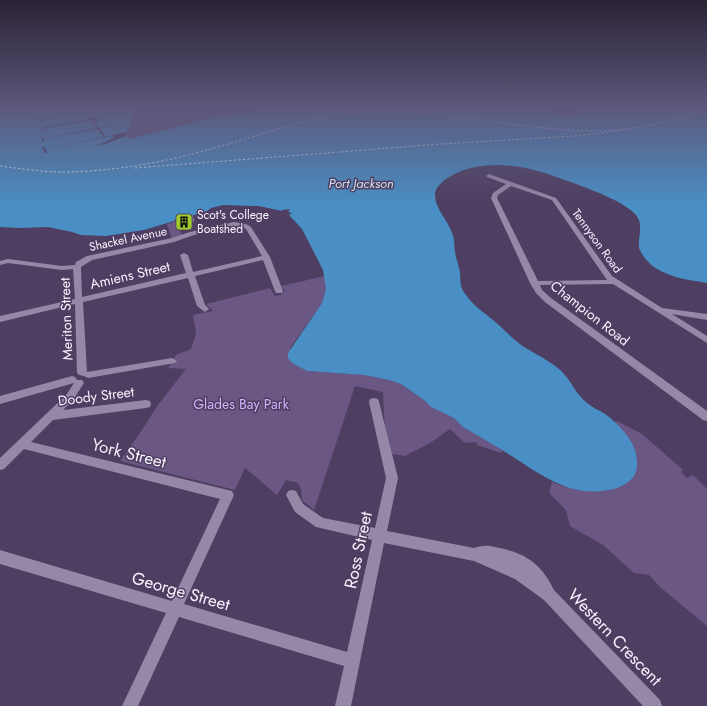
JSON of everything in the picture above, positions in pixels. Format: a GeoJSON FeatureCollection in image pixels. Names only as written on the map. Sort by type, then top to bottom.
{"type":"FeatureCollection","features":[{"type":"Feature","properties":{"kind":"street","name":"Tennyson Road"},"geometry":{"type":"LineString","coordinates":[[489,176],[554,199],[605,274],[613,282],[707,340]]}},
{"type":"Feature","properties":{"kind":"street","name":"Champion Road"},"geometry":{"type":"LineString","coordinates":[[511,183],[495,194],[494,198],[534,283],[548,300],[707,417]]}},
{"type":"Feature","properties":{"kind":"street","name":"Shackel Avenue"},"geometry":{"type":"LineString","coordinates":[[78,266],[90,258],[174,240],[234,224],[244,224],[249,228],[266,257]]}},
{"type":"Feature","properties":{"kind":"street"},"geometry":{"type":"LineString","coordinates":[[184,255],[202,306],[205,309]]}},
{"type":"Feature","properties":{"kind":"street"},"geometry":{"type":"LineString","coordinates":[[266,257],[279,291]]}},
{"type":"Feature","properties":{"kind":"street","name":"Amiens Street"},"geometry":{"type":"LineString","coordinates":[[0,319],[266,257]]}},
{"type":"Feature","properties":{"kind":"street"},"geometry":{"type":"LineString","coordinates":[[0,263],[8,261],[62,268],[78,266]]}},
{"type":"Feature","properties":{"kind":"street","name":"Meriton Street"},"geometry":{"type":"LineString","coordinates":[[78,266],[85,374]]}},
{"type":"Feature","properties":{"kind":"street"},"geometry":{"type":"LineString","coordinates":[[534,283],[613,282]]}},
{"type":"Feature","properties":{"kind":"street"},"geometry":{"type":"LineString","coordinates":[[658,309],[707,317]]}},
{"type":"Feature","properties":{"kind":"street"},"geometry":{"type":"LineString","coordinates":[[0,400],[75,382],[85,374],[172,361]]}},
{"type":"Feature","properties":{"kind":"street"},"geometry":{"type":"LineString","coordinates":[[0,465],[70,397],[75,382]]}},
{"type":"Feature","properties":{"kind":"street","name":"Ross Street"},"geometry":{"type":"LineString","coordinates":[[343,706],[392,478],[374,402]]}},
{"type":"Feature","properties":{"kind":"street","name":"Doody Street"},"geometry":{"type":"LineString","coordinates":[[50,416],[146,404]]}},
{"type":"Feature","properties":{"kind":"street","name":"York Street"},"geometry":{"type":"LineString","coordinates":[[22,444],[228,495],[175,608]]}},
{"type":"Feature","properties":{"kind":"street","name":"Western Crescent"},"geometry":{"type":"LineString","coordinates":[[292,495],[299,508],[320,523],[474,555],[520,574],[549,595],[654,706]]}},
{"type":"Feature","properties":{"kind":"street","name":"George Street"},"geometry":{"type":"LineString","coordinates":[[0,557],[352,661]]}},
{"type":"Feature","properties":{"kind":"street"},"geometry":{"type":"LineString","coordinates":[[130,706],[175,608]]}},
{"type":"Feature","properties":{"kind":"green space"},"geometry":{"type":"Polygon","coordinates":[[[177,221],[182,235],[172,239],[167,224],[177,221]]]}},
{"type":"Feature","properties":{"kind":"green space","name":"Glades Bay Park"},"geometry":{"type":"Polygon","coordinates":[[[325,276],[326,289],[322,303],[290,348],[292,363],[307,371],[364,375],[401,384],[424,400],[431,407],[454,418],[463,427],[502,450],[501,453],[477,445],[476,442],[465,443],[450,429],[430,443],[405,456],[386,453],[383,392],[355,386],[314,510],[302,500],[301,489],[298,483],[286,480],[277,495],[245,468],[235,490],[120,461],[158,405],[186,369],[168,368],[176,355],[191,349],[196,334],[193,315],[213,311],[206,304],[270,288],[275,296],[281,295],[285,290],[281,286],[325,276]]]}},
{"type":"Feature","properties":{"kind":"green space"},"geometry":{"type":"Polygon","coordinates":[[[617,421],[642,434],[683,470],[681,472],[687,478],[693,475],[707,489],[707,626],[660,587],[649,575],[634,573],[603,545],[570,526],[566,510],[549,493],[552,482],[573,489],[593,491],[611,489],[625,483],[635,473],[637,460],[630,443],[614,422],[617,421]]]}},
{"type":"Feature","properties":{"kind":"water","name":"Port Jackson"},"geometry":{"type":"Polygon","coordinates":[[[0,140],[707,140],[707,283],[687,280],[668,274],[651,264],[644,257],[639,248],[639,220],[634,213],[624,206],[597,192],[545,173],[507,165],[481,166],[457,173],[446,179],[438,186],[435,193],[438,207],[454,238],[455,255],[460,272],[462,289],[469,299],[475,306],[497,323],[516,341],[559,369],[567,377],[583,399],[605,414],[620,427],[631,441],[635,450],[637,461],[636,471],[630,480],[614,489],[582,491],[555,482],[463,427],[454,418],[431,407],[424,400],[401,384],[364,375],[307,371],[292,363],[288,358],[288,353],[322,303],[326,289],[323,270],[302,229],[289,215],[292,213],[288,212],[290,209],[282,211],[259,206],[223,205],[211,208],[200,214],[178,217],[174,221],[144,230],[106,236],[81,235],[48,227],[0,227],[0,140]]]}},
{"type":"Feature","properties":{"kind":"pier"},"geometry":{"type":"Polygon","coordinates":[[[110,140],[116,140],[105,144],[96,146],[110,140]]]}},
{"type":"Feature","properties":{"kind":"pier"},"geometry":{"type":"Polygon","coordinates":[[[42,147],[44,147],[47,153],[45,153],[42,147]]]}},
{"type":"Feature","properties":{"kind":"building","name":"Scot's College Boatshed"},"geometry":{"type":"Polygon","coordinates":[[[192,215],[194,221],[186,223],[187,227],[181,228],[178,217],[192,215]]]}},
{"type":"Feature","properties":{"kind":"ferry route"},"geometry":{"type":"LineString","coordinates":[[0,166],[54,172],[90,171],[161,161],[242,140]]}},
{"type":"Feature","properties":{"kind":"ferry route"},"geometry":{"type":"LineString","coordinates":[[135,168],[508,140]]}},
{"type":"Feature","properties":{"kind":"place","name":"Scot's College Boatshed"},"geometry":{"type":"Point","coordinates":[184,222]}}]}
